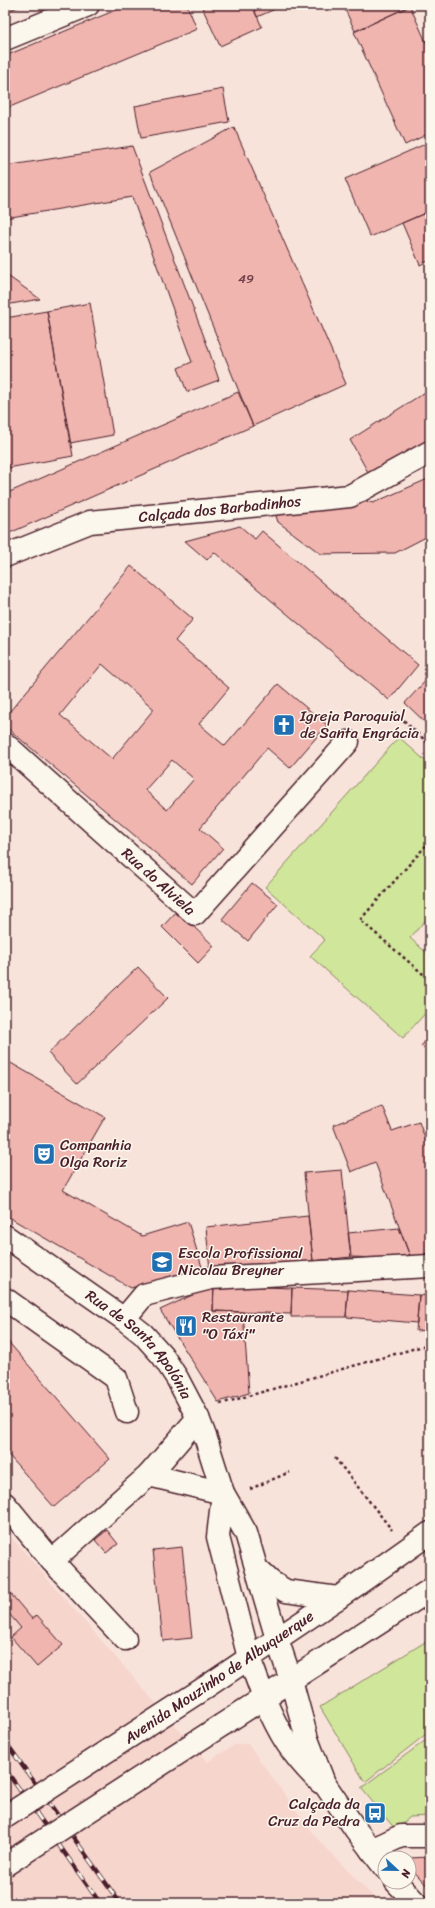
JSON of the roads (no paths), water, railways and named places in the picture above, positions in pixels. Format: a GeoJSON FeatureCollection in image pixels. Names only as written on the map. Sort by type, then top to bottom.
{"type":"FeatureCollection","features":[{"type":"Feature","properties":{"kind":"street"},"geometry":{"type":"LineString","coordinates":[[5,39],[88,5]]}},
{"type":"Feature","properties":{"kind":"street","name":"Calçada dos Barbadinhos"},"geometry":{"type":"LineString","coordinates":[[5,556],[90,522],[350,496],[430,452]]}},
{"type":"Feature","properties":{"kind":"street","name":"Rua do Alviela"},"geometry":{"type":"LineString","coordinates":[[5,744],[195,914],[348,742]]}},
{"type":"Feature","properties":{"kind":"street","name":"Rua de Santa Apolónia"},"geometry":{"type":"LineString","coordinates":[[5,1236],[124,1319],[143,1334],[162,1355],[177,1378],[206,1412],[206,1439],[233,1492]]}},
{"type":"Feature","properties":{"kind":"street"},"geometry":{"type":"LineString","coordinates":[[124,1319],[144,1295],[212,1278],[430,1266]]}},
{"type":"Feature","properties":{"kind":"street"},"geometry":{"type":"LineString","coordinates":[[5,1299],[116,1378],[127,1412]]}},
{"type":"Feature","properties":{"kind":"street"},"geometry":{"type":"LineString","coordinates":[[52,1561],[149,1475],[206,1412]]}},
{"type":"Feature","properties":{"kind":"street"},"geometry":{"type":"LineString","coordinates":[[149,1475],[233,1492]]}},
{"type":"Feature","properties":{"kind":"street"},"geometry":{"type":"LineString","coordinates":[[233,1492],[277,1639],[291,1680],[307,1739],[324,1783],[377,1858]]}},
{"type":"Feature","properties":{"kind":"street"},"geometry":{"type":"LineString","coordinates":[[233,1492],[218,1537],[248,1658],[274,1724],[287,1746],[330,1793]]}},
{"type":"Feature","properties":{"kind":"street"},"geometry":{"type":"LineString","coordinates":[[5,1504],[52,1561],[124,1639]]}},
{"type":"Feature","properties":{"kind":"street","name":"Avenida Mouzinho de Albuquerque"},"geometry":{"type":"LineString","coordinates":[[5,1817],[277,1639],[430,1533]]}},
{"type":"Feature","properties":{"kind":"street"},"geometry":{"type":"LineString","coordinates":[[430,1541],[430,1554]]}},
{"type":"Feature","properties":{"kind":"street"},"geometry":{"type":"LineString","coordinates":[[257,1569],[271,1582],[286,1591],[338,1598]]}},
{"type":"Feature","properties":{"kind":"street"},"geometry":{"type":"LineString","coordinates":[[5,1865],[430,1590]]}},
{"type":"Feature","properties":{"kind":"street"},"geometry":{"type":"LineString","coordinates":[[371,1850],[401,1836],[430,1836]]}},
{"type":"Feature","properties":{"kind":"street"},"geometry":{"type":"LineString","coordinates":[[404,1890],[416,1903]]}},
{"type":"Feature","properties":{"kind":"railway"},"geometry":{"type":"LineString","coordinates":[[5,1741],[120,1903]]}},
{"type":"Feature","properties":{"kind":"railway"},"geometry":{"type":"LineString","coordinates":[[5,1769],[100,1903]]}},
{"type":"Feature","properties":{"kind":"place","name":"Igreja Paroquial de Santa Engrácia"},"geometry":{"type":"Point","coordinates":[284,725]}},
{"type":"Feature","properties":{"kind":"place","name":"Companhia Olga Roriz"},"geometry":{"type":"Point","coordinates":[44,1154]}},
{"type":"Feature","properties":{"kind":"place","name":"Escola Profissional Nicolau Breyner"},"geometry":{"type":"Point","coordinates":[162,1262]}},
{"type":"Feature","properties":{"kind":"place","name":"Restaurante \"O Táxi\""},"geometry":{"type":"Point","coordinates":[186,1326]}},
{"type":"Feature","properties":{"kind":"place","name":"Calçada da Cruz da Pedra"},"geometry":{"type":"Point","coordinates":[375,1813]}}]}
